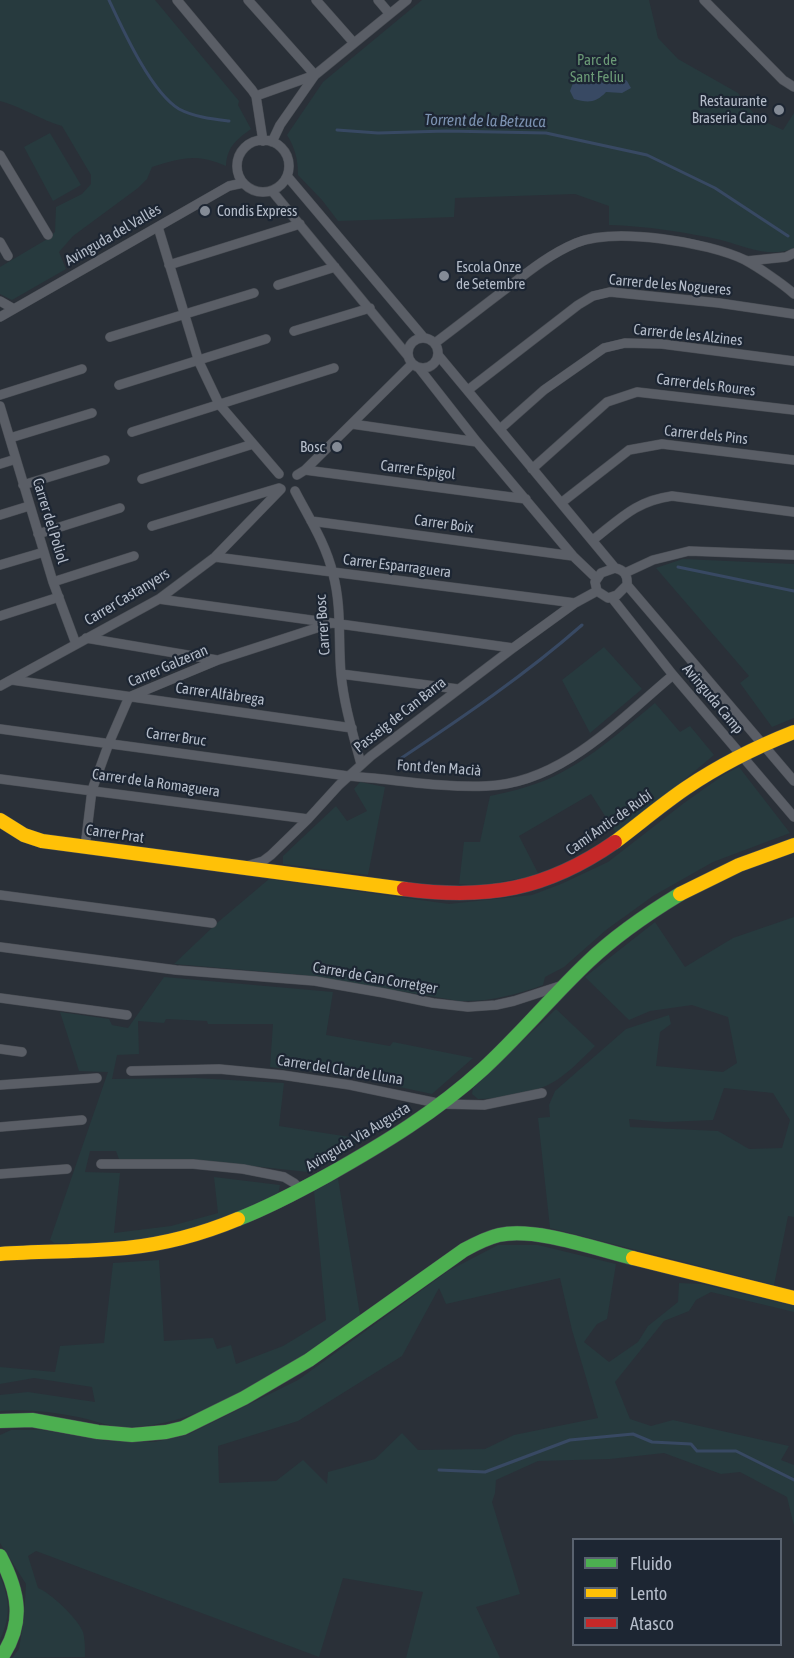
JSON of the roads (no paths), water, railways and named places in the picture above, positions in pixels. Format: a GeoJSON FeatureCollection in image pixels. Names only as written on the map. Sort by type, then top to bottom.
{"type":"FeatureCollection","features":[{"type":"Feature","properties":{"kind":"street"},"geometry":{"type":"LineString","coordinates":[[177,0],[256,96],[267,142]]}},
{"type":"Feature","properties":{"kind":"street"},"geometry":{"type":"LineString","coordinates":[[248,0],[315,75]]}},
{"type":"Feature","properties":{"kind":"street"},"geometry":{"type":"LineString","coordinates":[[316,0],[354,44]]}},
{"type":"Feature","properties":{"kind":"street"},"geometry":{"type":"LineString","coordinates":[[378,0],[389,14]]}},
{"type":"Feature","properties":{"kind":"street"},"geometry":{"type":"LineString","coordinates":[[267,142],[315,75],[407,0]]}},
{"type":"Feature","properties":{"kind":"street"},"geometry":{"type":"LineString","coordinates":[[704,0],[783,81],[794,87]]}},
{"type":"Feature","properties":{"kind":"street"},"geometry":{"type":"LineString","coordinates":[[256,96],[315,75]]}},
{"type":"Feature","properties":{"kind":"street"},"geometry":{"type":"LineString","coordinates":[[267,142],[281,149],[285,154],[288,161],[287,176],[272,191],[251,190],[239,176],[238,159],[247,146],[267,142]]}},
{"type":"Feature","properties":{"kind":"street"},"geometry":{"type":"LineString","coordinates":[[1,161],[48,235]]}},
{"type":"Feature","properties":{"kind":"street"},"geometry":{"type":"LineString","coordinates":[[287,176],[424,338],[435,343]]}},
{"type":"Feature","properties":{"kind":"street","name":"Avinguda del Vallès"},"geometry":{"type":"LineString","coordinates":[[0,317],[229,186],[243,183]]}},
{"type":"Feature","properties":{"kind":"street"},"geometry":{"type":"LineString","coordinates":[[272,191],[370,308],[477,442],[573,556],[596,578]]}},
{"type":"Feature","properties":{"kind":"street"},"geometry":{"type":"LineString","coordinates":[[169,265],[300,224]]}},
{"type":"Feature","properties":{"kind":"street"},"geometry":{"type":"LineString","coordinates":[[158,227],[198,359],[219,404],[279,474]]}},
{"type":"Feature","properties":{"kind":"street"},"geometry":{"type":"LineString","coordinates":[[435,343],[550,255],[578,242],[607,237],[650,238],[725,252],[747,261],[794,290]]}},
{"type":"Feature","properties":{"kind":"street"},"geometry":{"type":"LineString","coordinates":[[0,242],[8,256]]}},
{"type":"Feature","properties":{"kind":"street"},"geometry":{"type":"LineString","coordinates":[[747,261],[786,257],[794,253]]}},
{"type":"Feature","properties":{"kind":"street"},"geometry":{"type":"LineString","coordinates":[[278,285],[335,267]]}},
{"type":"Feature","properties":{"kind":"street","name":"Carrer de les Nogueres"},"geometry":{"type":"LineString","coordinates":[[468,390],[592,296],[610,292],[718,303],[794,314]]}},
{"type":"Feature","properties":{"kind":"street"},"geometry":{"type":"LineString","coordinates":[[110,337],[254,293]]}},
{"type":"Feature","properties":{"kind":"street"},"geometry":{"type":"LineString","coordinates":[[0,301],[14,309]]}},
{"type":"Feature","properties":{"kind":"street"},"geometry":{"type":"LineString","coordinates":[[294,331],[370,308]]}},
{"type":"Feature","properties":{"kind":"street"},"geometry":{"type":"LineString","coordinates":[[413,363],[408,350],[412,341],[424,338]]}},
{"type":"Feature","properties":{"kind":"street"},"geometry":{"type":"LineString","coordinates":[[119,385],[266,339]]}},
{"type":"Feature","properties":{"kind":"street"},"geometry":{"type":"LineString","coordinates":[[435,343],[438,355],[615,568]]}},
{"type":"Feature","properties":{"kind":"street","name":"Carrer de les Alzines"},"geometry":{"type":"LineString","coordinates":[[500,429],[544,390],[604,348],[614,345],[662,344],[794,361]]}},
{"type":"Feature","properties":{"kind":"street"},"geometry":{"type":"LineString","coordinates":[[413,363],[430,367],[438,355]]}},
{"type":"Feature","properties":{"kind":"street"},"geometry":{"type":"LineString","coordinates":[[279,474],[277,483],[280,488],[289,492],[295,491],[301,473],[413,363]]}},
{"type":"Feature","properties":{"kind":"street"},"geometry":{"type":"LineString","coordinates":[[132,432],[334,368]]}},
{"type":"Feature","properties":{"kind":"street"},"geometry":{"type":"LineString","coordinates":[[0,395],[82,369]]}},
{"type":"Feature","properties":{"kind":"street","name":"Carrer dels Roures"},"geometry":{"type":"LineString","coordinates":[[532,468],[607,402],[637,392],[794,410]]}},
{"type":"Feature","properties":{"kind":"street","name":"Carrer del Poliol"},"geometry":{"type":"LineString","coordinates":[[1,411],[53,582],[76,644]]}},
{"type":"Feature","properties":{"kind":"street"},"geometry":{"type":"LineString","coordinates":[[10,438],[92,413]]}},
{"type":"Feature","properties":{"kind":"street"},"geometry":{"type":"LineString","coordinates":[[352,424],[477,442]]}},
{"type":"Feature","properties":{"kind":"street"},"geometry":{"type":"LineString","coordinates":[[142,479],[253,444]]}},
{"type":"Feature","properties":{"kind":"street","name":"Carrer dels Pins"},"geometry":{"type":"LineString","coordinates":[[561,503],[628,450],[662,444],[794,460]]}},
{"type":"Feature","properties":{"kind":"street"},"geometry":{"type":"LineString","coordinates":[[0,464],[16,459]]}},
{"type":"Feature","properties":{"kind":"street"},"geometry":{"type":"LineString","coordinates":[[23,484],[105,460]]}},
{"type":"Feature","properties":{"kind":"street"},"geometry":{"type":"LineString","coordinates":[[279,474],[286,471],[301,473]]}},
{"type":"Feature","properties":{"kind":"street","name":"Carrer Espigol"},"geometry":{"type":"LineString","coordinates":[[301,473],[526,499]]}},
{"type":"Feature","properties":{"kind":"street"},"geometry":{"type":"LineString","coordinates":[[152,526],[280,488]]}},
{"type":"Feature","properties":{"kind":"street","name":"Carrer Castanyers"},"geometry":{"type":"LineString","coordinates":[[0,686],[159,599],[215,557],[280,488]]}},
{"type":"Feature","properties":{"kind":"street","name":"Carrer Bosc"},"geometry":{"type":"LineString","coordinates":[[295,491],[324,546],[333,574],[345,702],[361,764]]}},
{"type":"Feature","properties":{"kind":"street"},"geometry":{"type":"LineString","coordinates":[[593,540],[639,505],[657,498],[672,496],[794,512]]}},
{"type":"Feature","properties":{"kind":"street"},"geometry":{"type":"LineString","coordinates":[[0,515],[29,506]]}},
{"type":"Feature","properties":{"kind":"street"},"geometry":{"type":"LineString","coordinates":[[39,534],[120,507]]}},
{"type":"Feature","properties":{"kind":"street","name":"Carrer Boix"},"geometry":{"type":"LineString","coordinates":[[310,521],[573,556]]}},
{"type":"Feature","properties":{"kind":"street"},"geometry":{"type":"LineString","coordinates":[[625,573],[653,560],[689,551],[794,555]]}},
{"type":"Feature","properties":{"kind":"street"},"geometry":{"type":"LineString","coordinates":[[0,565],[44,552]]}},
{"type":"Feature","properties":{"kind":"street"},"geometry":{"type":"LineString","coordinates":[[53,582],[134,556]]}},
{"type":"Feature","properties":{"kind":"street","name":"Carrer Esparraguera"},"geometry":{"type":"LineString","coordinates":[[215,557],[333,574],[575,603]]}},
{"type":"Feature","properties":{"kind":"street"},"geometry":{"type":"LineString","coordinates":[[615,568],[625,573],[628,578],[625,590],[612,598],[601,595],[597,591],[596,578],[601,573],[615,568]]}},
{"type":"Feature","properties":{"kind":"street","name":"Avinguda Camp"},"geometry":{"type":"LineString","coordinates":[[627,585],[794,781]]}},
{"type":"Feature","properties":{"kind":"street","name":"Passeig de Can Barra"},"geometry":{"type":"LineString","coordinates":[[231,867],[257,864],[263,861],[278,849],[361,764],[513,648],[575,603],[597,591]]}},
{"type":"Feature","properties":{"kind":"street"},"geometry":{"type":"LineString","coordinates":[[0,616],[59,597]]}},
{"type":"Feature","properties":{"kind":"street","name":"Avinguda Camp"},"geometry":{"type":"LineString","coordinates":[[612,598],[673,675],[794,817]]}},
{"type":"Feature","properties":{"kind":"street"},"geometry":{"type":"LineString","coordinates":[[159,599],[336,623]]}},
{"type":"Feature","properties":{"kind":"street","name":"Carrer Galzeran"},"geometry":{"type":"LineString","coordinates":[[84,847],[92,790],[129,697],[218,660],[336,623],[513,648]]}},
{"type":"Feature","properties":{"kind":"street"},"geometry":{"type":"LineString","coordinates":[[86,639],[218,660]]}},
{"type":"Feature","properties":{"kind":"street"},"geometry":{"type":"LineString","coordinates":[[341,674],[458,689]]}},
{"type":"Feature","properties":{"kind":"street","name":"Font d'en Macià"},"geometry":{"type":"LineString","coordinates":[[348,776],[447,786],[489,786],[534,776],[558,765],[593,742],[673,675]]}},
{"type":"Feature","properties":{"kind":"street","name":"Carrer Alfàbrega"},"geometry":{"type":"LineString","coordinates":[[12,680],[352,728]]}},
{"type":"Feature","properties":{"kind":"street","name":"Carrer Bruc"},"geometry":{"type":"LineString","coordinates":[[0,729],[348,776]]}},
{"type":"Feature","properties":{"kind":"street","name":"Camí Antic de Rubí"},"geometry":{"type":"LineString","coordinates":[[231,867],[443,894],[490,892],[540,883],[588,861],[686,789],[741,756],[763,743],[794,732]]}},
{"type":"Feature","properties":{"kind":"street","name":"Carrer de la Romaguera"},"geometry":{"type":"LineString","coordinates":[[0,779],[308,819]]}},
{"type":"Feature","properties":{"kind":"street","name":"Carrer Prat"},"geometry":{"type":"LineString","coordinates":[[0,820],[32,839],[231,867]]}},
{"type":"Feature","properties":{"kind":"street","name":"Avinguda Via Augusta"},"geometry":{"type":"LineString","coordinates":[[0,1254],[117,1249],[164,1243],[244,1219],[301,1190],[398,1136],[442,1104],[491,1062],[605,946],[661,905],[712,876],[755,857],[794,845]]}},
{"type":"Feature","properties":{"kind":"street"},"geometry":{"type":"LineString","coordinates":[[278,849],[275,856],[276,866],[285,873]]}},
{"type":"Feature","properties":{"kind":"street"},"geometry":{"type":"LineString","coordinates":[[0,895],[212,923]]}},
{"type":"Feature","properties":{"kind":"street","name":"Carrer de Can Corretger"},"geometry":{"type":"LineString","coordinates":[[0,947],[176,970],[315,981],[433,1003],[468,1007],[514,1001],[567,984]]}},
{"type":"Feature","properties":{"kind":"street"},"geometry":{"type":"LineString","coordinates":[[0,998],[127,1015]]}},
{"type":"Feature","properties":{"kind":"street"},"geometry":{"type":"LineString","coordinates":[[0,1049],[22,1052]]}},
{"type":"Feature","properties":{"kind":"street","name":"Carrer del Clar de Lluna"},"geometry":{"type":"LineString","coordinates":[[131,1071],[219,1069],[282,1074],[442,1104],[484,1105],[542,1093]]}},
{"type":"Feature","properties":{"kind":"street"},"geometry":{"type":"LineString","coordinates":[[0,1084],[97,1078]]}},
{"type":"Feature","properties":{"kind":"street"},"geometry":{"type":"LineString","coordinates":[[0,1127],[82,1120]]}},
{"type":"Feature","properties":{"kind":"street"},"geometry":{"type":"LineString","coordinates":[[101,1164],[193,1164],[243,1169],[284,1177],[301,1190]]}},
{"type":"Feature","properties":{"kind":"street"},"geometry":{"type":"LineString","coordinates":[[0,1174],[68,1169]]}},
{"type":"Feature","properties":{"kind":"street"},"geometry":{"type":"LineString","coordinates":[[0,1421],[24,1419],[106,1434],[131,1435],[165,1433],[191,1425],[286,1375],[331,1347],[477,1242],[500,1234],[526,1234],[562,1240],[794,1298]]}},
{"type":"Feature","properties":{"kind":"street"},"geometry":{"type":"LineString","coordinates":[[0,1556],[15,1587],[18,1613],[13,1638],[1,1658]]}},
{"type":"Feature","properties":{"kind":"water"},"geometry":{"type":"Polygon","coordinates":[[[614,72],[627,81],[631,88],[622,93],[606,92],[592,101],[574,99],[570,91],[573,83],[579,77],[614,72]]]}},
{"type":"Feature","properties":{"kind":"waterway","name":"Torrent de la Betzuca"},"geometry":{"type":"LineString","coordinates":[[109,0],[148,75],[169,101],[179,109],[191,114],[229,121]]}},
{"type":"Feature","properties":{"kind":"waterway","name":"Torrent de la Betzuca"},"geometry":{"type":"LineString","coordinates":[[337,130],[378,133],[446,131],[546,133],[647,155],[715,188],[788,236]]}},
{"type":"Feature","properties":{"kind":"waterway"},"geometry":{"type":"LineString","coordinates":[[678,567],[794,591]]}},
{"type":"Feature","properties":{"kind":"waterway"},"geometry":{"type":"LineString","coordinates":[[400,759],[516,678],[582,625]]}},
{"type":"Feature","properties":{"kind":"waterway"},"geometry":{"type":"LineString","coordinates":[[439,1470],[485,1472],[570,1440],[633,1434],[652,1442],[691,1444],[697,1451],[736,1451],[794,1480]]}},
{"type":"Feature","properties":{"kind":"place","name":"Restaurante Braseria Cano"},"geometry":{"type":"Point","coordinates":[779,110]}},
{"type":"Feature","properties":{"kind":"place","name":"Condis Express"},"geometry":{"type":"Point","coordinates":[205,211]}},
{"type":"Feature","properties":{"kind":"place","name":"Escola Onze de Setembre"},"geometry":{"type":"Point","coordinates":[444,276]}},
{"type":"Feature","properties":{"kind":"place","name":"Bosc"},"geometry":{"type":"Point","coordinates":[337,447]}},
{"type":"Feature","properties":{"kind":"park label","name":"Parc de Sant Feliu"},"geometry":{"type":"Point","coordinates":[597,68]}}]}
